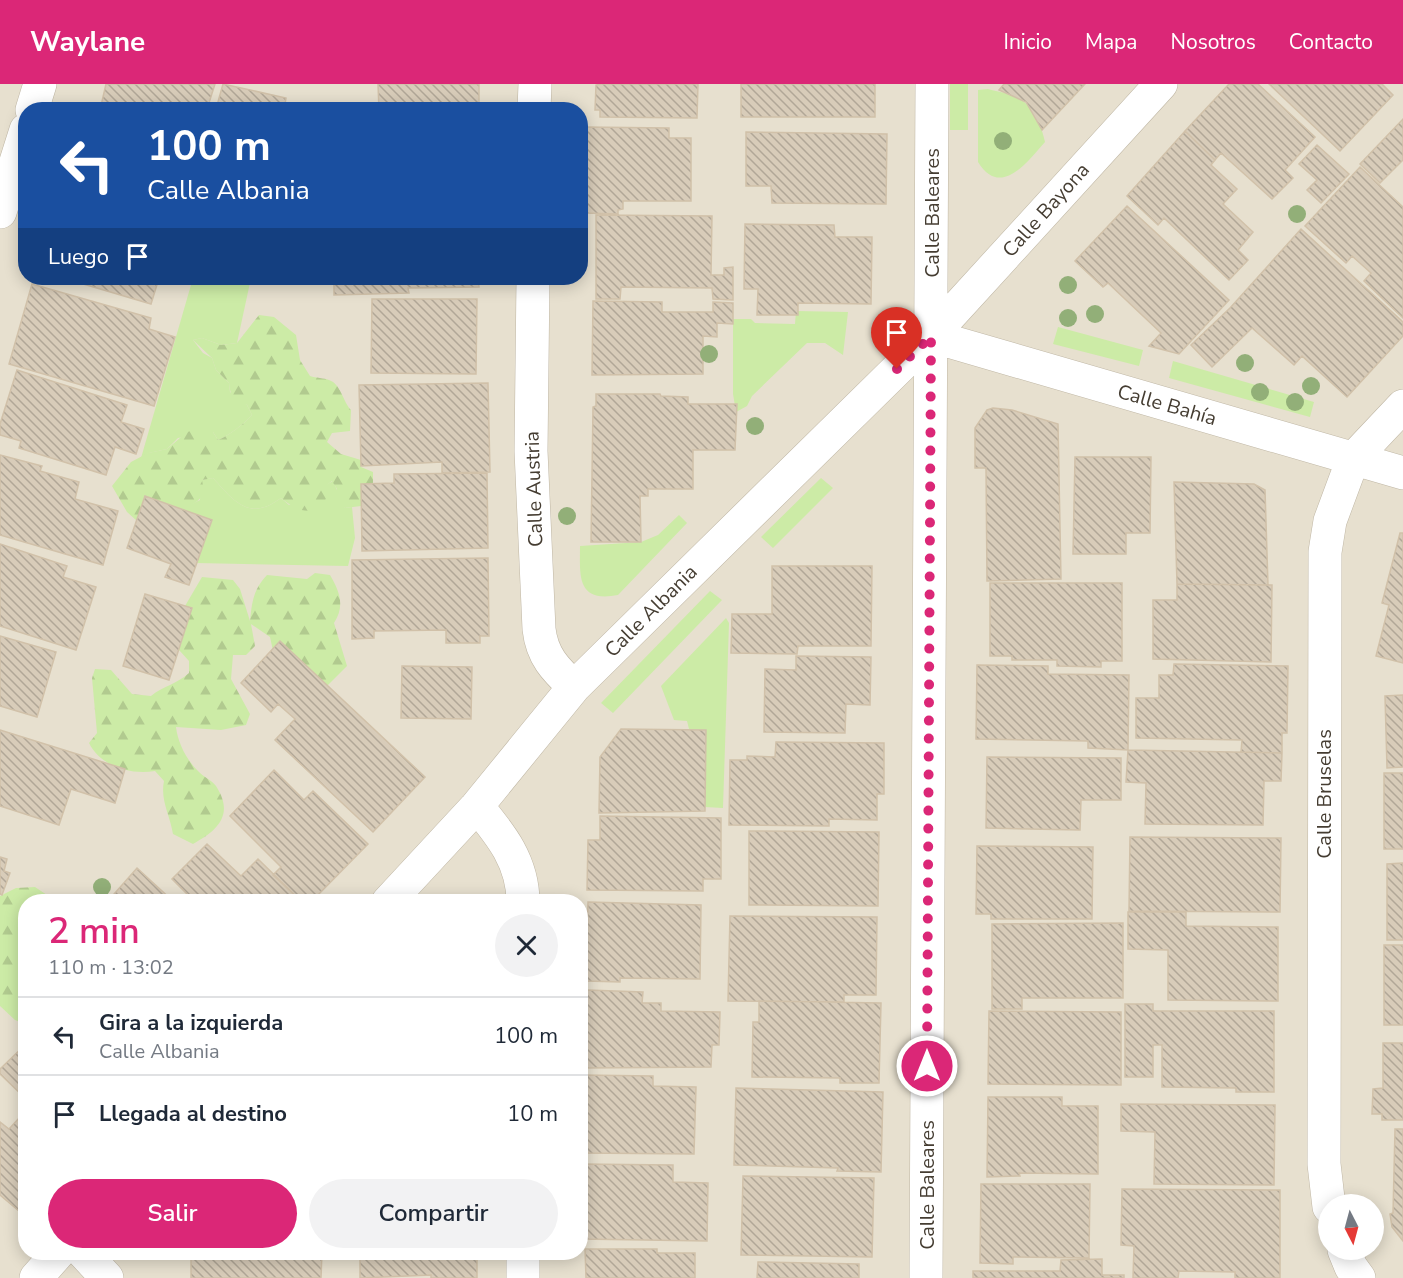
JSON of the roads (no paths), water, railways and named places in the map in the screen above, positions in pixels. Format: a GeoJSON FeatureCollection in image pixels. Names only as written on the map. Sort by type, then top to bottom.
{"type":"FeatureCollection","features":[{"type":"Feature","properties":{"kind":"street"},"geometry":{"type":"LineString","coordinates":[[34,102],[40,84]]}},
{"type":"Feature","properties":{"kind":"street"},"geometry":{"type":"LineString","coordinates":[[534,84],[534,102]]}},
{"type":"Feature","properties":{"kind":"street","name":"Calle Baleares"},"geometry":{"type":"LineString","coordinates":[[926,1278],[932,84]]}},
{"type":"Feature","properties":{"kind":"street","name":"Calle Bayona"},"geometry":{"type":"LineString","coordinates":[[931,336],[1161,84]]}},
{"type":"Feature","properties":{"kind":"street"},"geometry":{"type":"LineString","coordinates":[[0,212],[18,155]]}},
{"type":"Feature","properties":{"kind":"street","name":"Calle Austria"},"geometry":{"type":"LineString","coordinates":[[533,285],[531,451],[539,629],[545,655],[553,668],[574,687]]}},
{"type":"Feature","properties":{"kind":"street","name":"Calle Bahía"},"geometry":{"type":"LineString","coordinates":[[931,336],[1403,473]]}},
{"type":"Feature","properties":{"kind":"street","name":"Calle Albania"},"geometry":{"type":"LineString","coordinates":[[394,894],[477,806],[574,687],[931,336]]}},
{"type":"Feature","properties":{"kind":"street","name":"Calle Bruselas"},"geometry":{"type":"LineString","coordinates":[[1327,1194],[1324,1164],[1325,552],[1330,521],[1353,459],[1403,406]]}},
{"type":"Feature","properties":{"kind":"street"},"geometry":{"type":"LineString","coordinates":[[477,806],[504,838],[515,858],[524,880],[523,894]]}},
{"type":"Feature","properties":{"kind":"street"},"geometry":{"type":"LineString","coordinates":[[36,1278],[52,1260]]}},
{"type":"Feature","properties":{"kind":"street"},"geometry":{"type":"LineString","coordinates":[[91,1260],[107,1278]]}},
{"type":"Feature","properties":{"kind":"street"},"geometry":{"type":"LineString","coordinates":[[523,1260],[523,1278]]}},
{"type":"Feature","properties":{"kind":"street"},"geometry":{"type":"LineString","coordinates":[[1348,1260],[1359,1278]]}}]}
